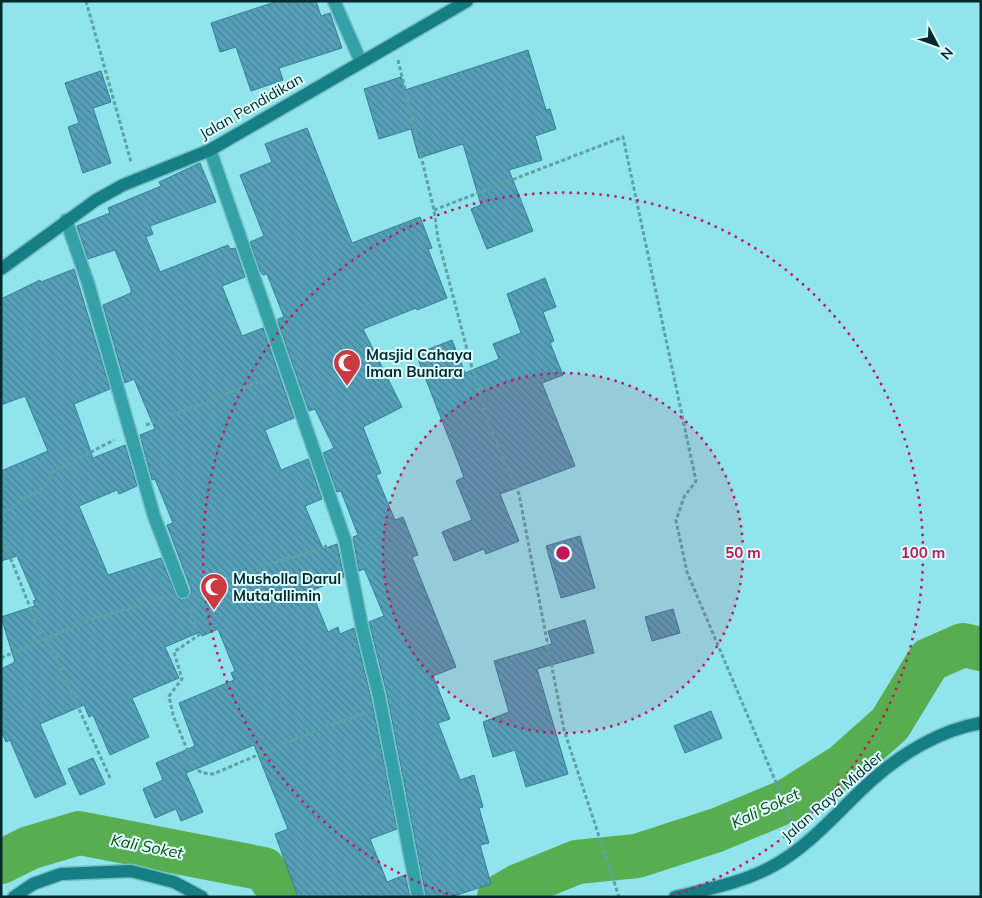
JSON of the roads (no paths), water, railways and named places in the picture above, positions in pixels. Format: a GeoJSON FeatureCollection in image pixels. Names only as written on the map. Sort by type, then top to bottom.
{"type":"FeatureCollection","features":[{"type":"Feature","properties":{"kind":"street"},"geometry":{"type":"LineString","coordinates":[[334,1],[361,62]]}},
{"type":"Feature","properties":{"kind":"street","name":"Jalan Pendidikan"},"geometry":{"type":"LineString","coordinates":[[1,270],[66,220],[96,200],[136,179],[210,150],[467,1]]}},
{"type":"Feature","properties":{"kind":"street"},"geometry":{"type":"LineString","coordinates":[[210,150],[345,540],[362,627],[381,708],[418,897]]}},
{"type":"Feature","properties":{"kind":"street"},"geometry":{"type":"LineString","coordinates":[[66,220],[88,283],[154,516],[183,592]]}},
{"type":"Feature","properties":{"kind":"street","name":"Jalan Raya Midder"},"geometry":{"type":"LineString","coordinates":[[675,897],[732,884],[774,866],[800,847],[837,815],[871,781],[906,754],[941,735],[981,723]]}},
{"type":"Feature","properties":{"kind":"street"},"geometry":{"type":"LineString","coordinates":[[14,897],[33,884],[61,874],[131,871],[174,882],[202,897]]}},
{"type":"Feature","properties":{"kind":"waterway","name":"Kali Soket"},"geometry":{"type":"LineString","coordinates":[[499,897],[518,886],[577,862],[637,856],[717,830],[787,801],[844,765],[890,724],[929,660],[963,645],[981,649]]}},
{"type":"Feature","properties":{"kind":"waterway","name":"Kali Soket"},"geometry":{"type":"LineString","coordinates":[[1,862],[29,848],[79,833],[264,869],[284,897]]}},
{"type":"Feature","properties":{"kind":"place","name":"Masjid Cahaya Iman Buniara"},"geometry":{"type":"Point","coordinates":[347,387]}},
{"type":"Feature","properties":{"kind":"place","name":"Musholla Darul Muta'allimin"},"geometry":{"type":"Point","coordinates":[214,611]}}]}
